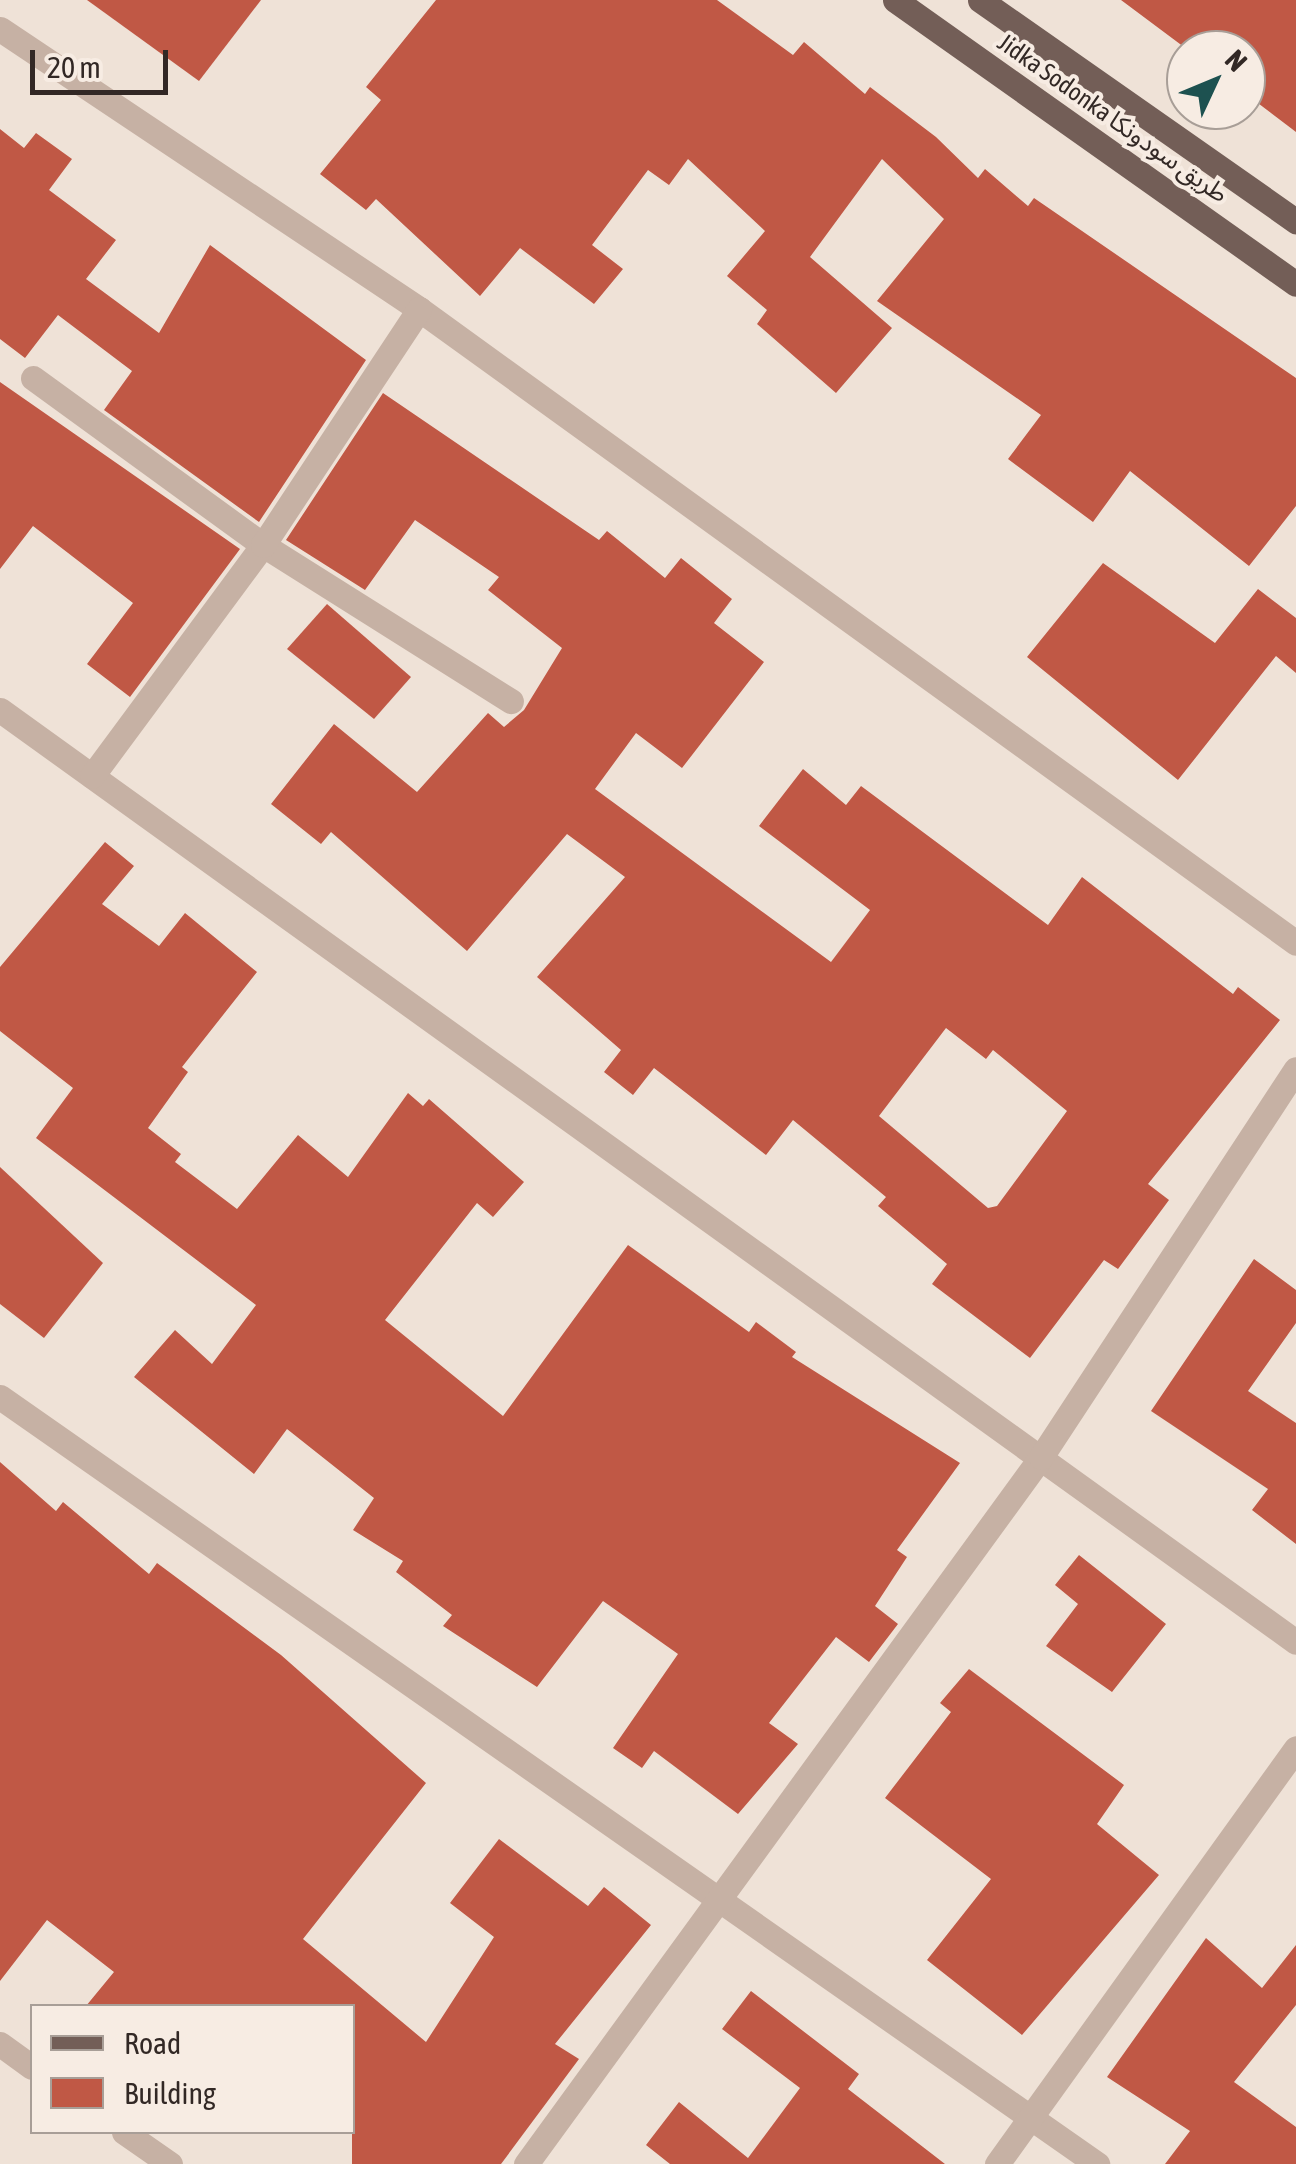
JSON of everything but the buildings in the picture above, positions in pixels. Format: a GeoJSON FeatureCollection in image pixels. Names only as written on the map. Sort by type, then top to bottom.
{"type":"FeatureCollection","features":[{"type":"Feature","properties":{"kind":"main road","name":"Jidka Sodonka طريق سودونكا"},"geometry":{"type":"LineString","coordinates":[[896,0],[1296,284]]}},
{"type":"Feature","properties":{"kind":"main road","name":"Jidka Sodonka طريق سودونكا"},"geometry":{"type":"LineString","coordinates":[[980,0],[1296,221]]}},
{"type":"Feature","properties":{"kind":"street"},"geometry":{"type":"LineString","coordinates":[[0,29],[418,309],[1296,943]]}},
{"type":"Feature","properties":{"kind":"street"},"geometry":{"type":"LineString","coordinates":[[92,776],[263,545],[418,309]]}},
{"type":"Feature","properties":{"kind":"street"},"geometry":{"type":"LineString","coordinates":[[33,378],[263,545],[512,701]]}},
{"type":"Feature","properties":{"kind":"street"},"geometry":{"type":"LineString","coordinates":[[0,710],[1296,1642]]}},
{"type":"Feature","properties":{"kind":"street"},"geometry":{"type":"LineString","coordinates":[[526,2164],[722,1901],[1041,1457],[1296,1068]]}},
{"type":"Feature","properties":{"kind":"street"},"geometry":{"type":"LineString","coordinates":[[0,1397],[722,1901],[1028,2120],[1097,2164]]}},
{"type":"Feature","properties":{"kind":"street"},"geometry":{"type":"LineString","coordinates":[[997,2164],[1296,1748]]}},
{"type":"Feature","properties":{"kind":"street"},"geometry":{"type":"LineString","coordinates":[[0,2044],[30,2066]]}},
{"type":"Feature","properties":{"kind":"street"},"geometry":{"type":"LineString","coordinates":[[127,2134],[170,2164]]}}]}
